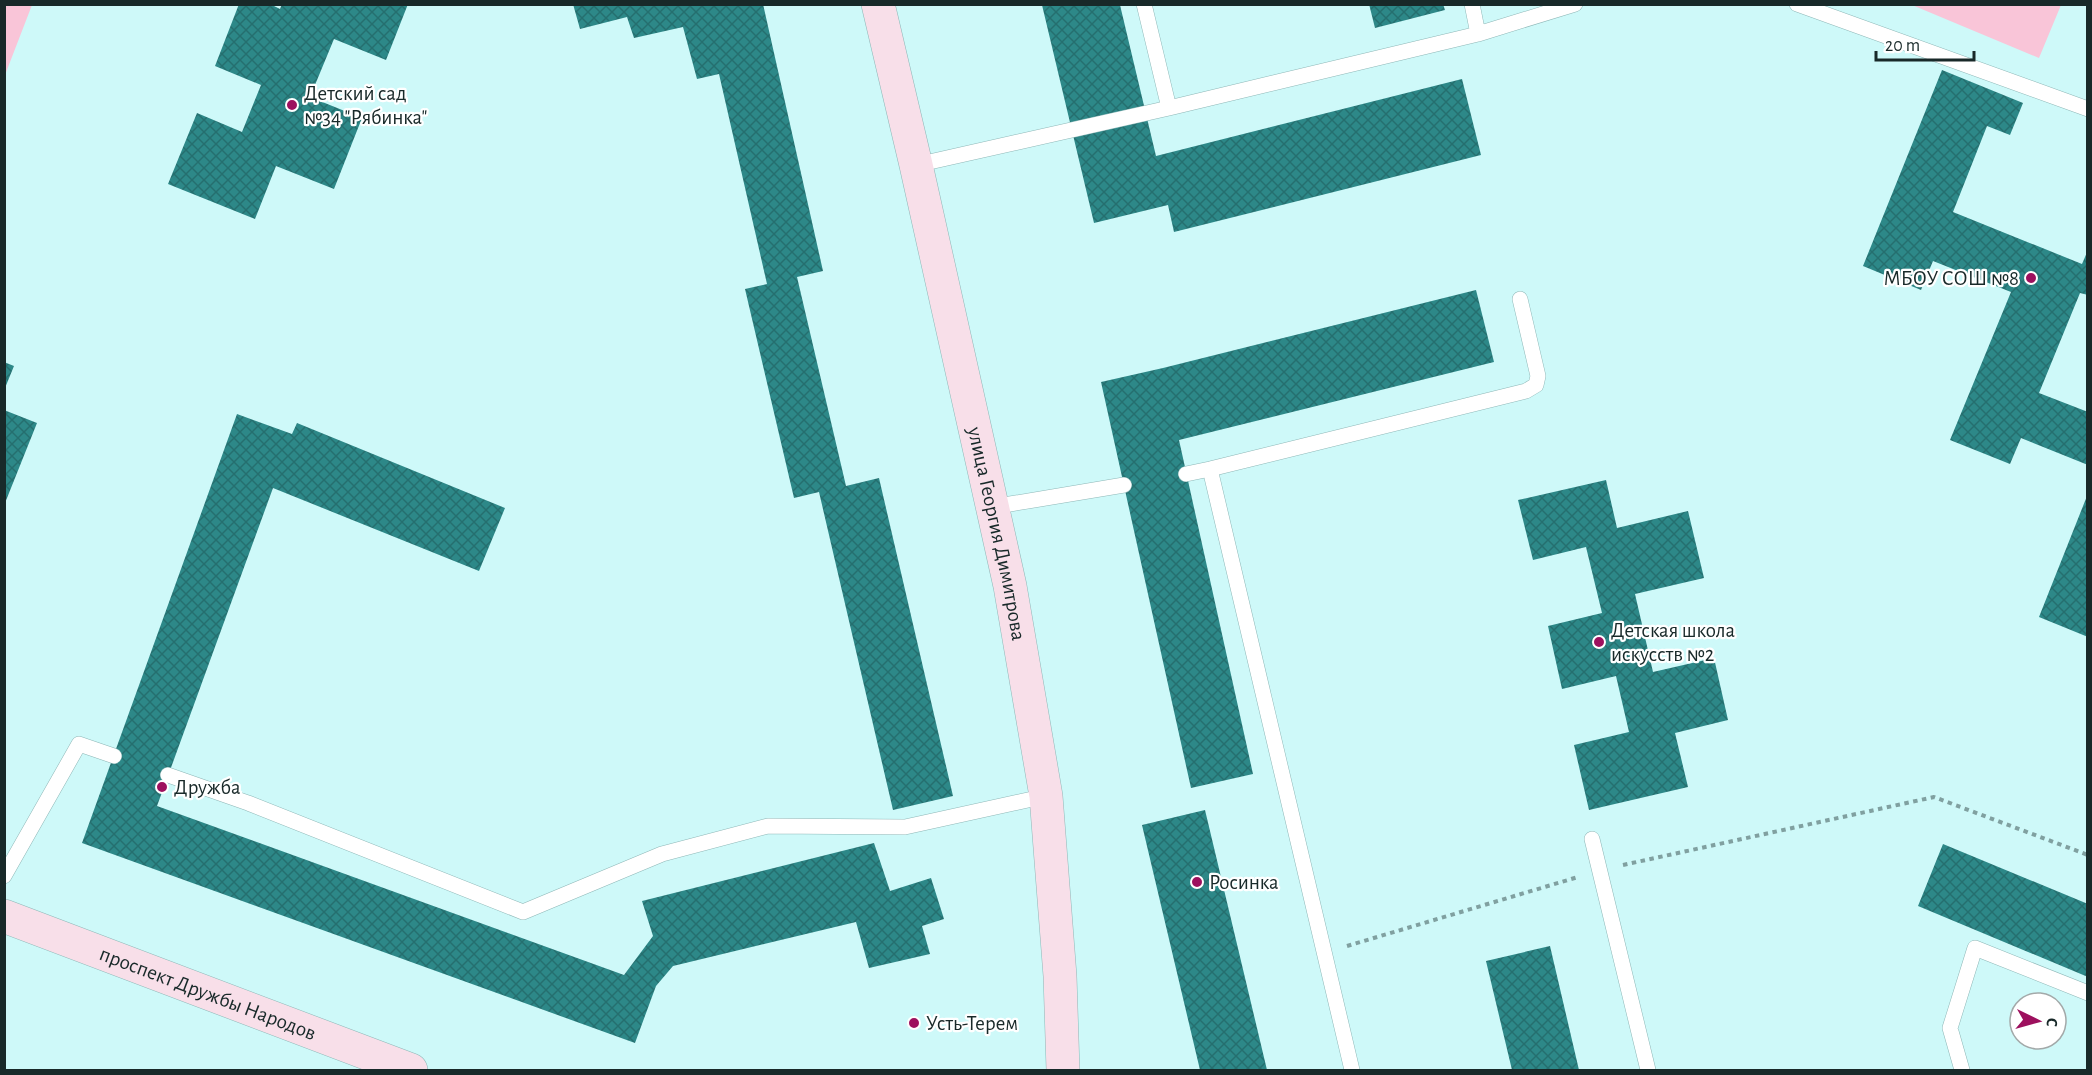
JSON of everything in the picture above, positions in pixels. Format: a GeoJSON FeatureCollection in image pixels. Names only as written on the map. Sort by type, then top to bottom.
{"type":"FeatureCollection","features":[{"type":"Feature","properties":{"kind":"street","name":"улица Георгия Димитрова"},"geometry":{"type":"LineString","coordinates":[[878,4],[1010,586],[1046,796],[1060,976],[1063,1071]]}},
{"type":"Feature","properties":{"kind":"street","name":"проспект Дружбы Народов"},"geometry":{"type":"LineString","coordinates":[[4,916],[411,1071]]}},
{"type":"Feature","properties":{"kind":"lane"},"geometry":{"type":"LineString","coordinates":[[1144,4],[1169,108]]}},
{"type":"Feature","properties":{"kind":"lane"},"geometry":{"type":"LineString","coordinates":[[1472,4],[1478,34]]}},
{"type":"Feature","properties":{"kind":"lane"},"geometry":{"type":"LineString","coordinates":[[916,165],[1169,108],[1478,34],[1575,4]]}},
{"type":"Feature","properties":{"kind":"lane"},"geometry":{"type":"LineString","coordinates":[[1797,4],[2088,109]]}},
{"type":"Feature","properties":{"kind":"lane"},"geometry":{"type":"LineString","coordinates":[[1186,474],[1526,391],[1536,385],[1538,376],[1520,299]]}},
{"type":"Feature","properties":{"kind":"lane"},"geometry":{"type":"LineString","coordinates":[[1210,469],[1352,1071]]}},
{"type":"Feature","properties":{"kind":"lane"},"geometry":{"type":"LineString","coordinates":[[992,507],[1124,484]]}},
{"type":"Feature","properties":{"kind":"lane"},"geometry":{"type":"LineString","coordinates":[[4,876],[79,744],[114,756]]}},
{"type":"Feature","properties":{"kind":"lane"},"geometry":{"type":"LineString","coordinates":[[168,775],[248,803],[523,912],[662,854],[768,826],[905,827],[1046,796]]}},
{"type":"Feature","properties":{"kind":"lane"},"geometry":{"type":"LineString","coordinates":[[1592,839],[1648,1071]]}},
{"type":"Feature","properties":{"kind":"lane"},"geometry":{"type":"LineString","coordinates":[[1962,1071],[1950,1028],[1975,948],[2088,993]]}},
{"type":"Feature","properties":{"kind":"path"},"geometry":{"type":"LineString","coordinates":[[1324,953],[1600,870],[1934,797],[2088,855]]}},
{"type":"Feature","properties":{"kind":"shaded area"},"geometry":{"type":"Polygon","coordinates":[[[4,5],[32,5],[5,75],[4,5]]]}},
{"type":"Feature","properties":{"kind":"shaded area"},"geometry":{"type":"Polygon","coordinates":[[[1912,5],[2061,5],[2039,58],[1912,5]]]}},
{"type":"Feature","properties":{"kind":"building","name":"Детский сад №34 \"Рябинка\""},"geometry":{"type":"Polygon","coordinates":[[[239,4],[270,4],[280,9],[282,4],[408,4],[386,60],[334,39],[310,97],[362,118],[334,189],[276,166],[255,219],[168,184],[197,113],[242,132],[261,85],[215,66],[239,4]]]}},
{"type":"Feature","properties":{"kind":"building"},"geometry":{"type":"Polygon","coordinates":[[[573,4],[763,4],[823,271],[797,277],[846,486],[879,478],[953,796],[893,810],[819,492],[794,498],[745,289],[767,284],[719,74],[697,79],[683,27],[634,38],[627,17],[580,29],[573,4]]]}},
{"type":"Feature","properties":{"kind":"building"},"geometry":{"type":"Polygon","coordinates":[[[1369,4],[1443,4],[1445,10],[1375,28],[1369,4]]]}},
{"type":"Feature","properties":{"kind":"building"},"geometry":{"type":"Polygon","coordinates":[[[1042,5],[1120,5],[1156,156],[1462,79],[1481,155],[1174,232],[1168,205],[1094,223],[1042,5]]]}},
{"type":"Feature","properties":{"kind":"building","name":"МБОУ СОШ №8"},"geometry":{"type":"Polygon","coordinates":[[[1942,70],[2023,103],[2010,135],[1987,126],[1953,212],[2082,264],[2088,250],[2088,295],[2080,293],[2039,393],[2088,412],[2088,465],[2021,438],[2010,464],[1950,440],[2011,292],[1933,261],[1921,290],[1863,266],[1942,70]]]}},
{"type":"Feature","properties":{"kind":"building"},"geometry":{"type":"Polygon","coordinates":[[[1476,290],[1494,362],[1179,440],[1253,774],[1191,788],[1101,382],[1476,290]]]}},
{"type":"Feature","properties":{"kind":"building"},"geometry":{"type":"Polygon","coordinates":[[[4,362],[14,366],[5,388],[4,388],[4,362]]]}},
{"type":"Feature","properties":{"kind":"building"},"geometry":{"type":"Polygon","coordinates":[[[4,410],[37,423],[5,503],[4,503],[4,410]]]}},
{"type":"Feature","properties":{"kind":"building"},"geometry":{"type":"Polygon","coordinates":[[[237,414],[292,434],[297,423],[505,508],[479,571],[273,488],[157,806],[624,975],[653,936],[642,901],[874,843],[890,891],[931,878],[944,919],[922,926],[930,954],[869,968],[856,922],[673,966],[656,986],[635,1043],[82,843],[237,414]]]}},
{"type":"Feature","properties":{"kind":"building","name":"Детская школа искусств №2"},"geometry":{"type":"Polygon","coordinates":[[[1606,480],[1617,528],[1688,511],[1704,578],[1635,594],[1653,672],[1714,658],[1728,720],[1675,733],[1688,787],[1589,810],[1574,745],[1629,732],[1616,676],[1562,689],[1548,626],[1602,613],[1586,547],[1533,560],[1518,500],[1606,480]]]}},
{"type":"Feature","properties":{"kind":"building"},"geometry":{"type":"Polygon","coordinates":[[[2088,496],[2088,637],[2039,617],[2088,496]]]}},
{"type":"Feature","properties":{"kind":"building"},"geometry":{"type":"Polygon","coordinates":[[[1205,810],[1267,1070],[1200,1070],[1142,825],[1205,810]]]}},
{"type":"Feature","properties":{"kind":"building"},"geometry":{"type":"Polygon","coordinates":[[[1943,844],[2088,904],[2088,977],[1918,906],[1943,844]]]}},
{"type":"Feature","properties":{"kind":"building"},"geometry":{"type":"Polygon","coordinates":[[[1550,946],[1579,1070],[1512,1070],[1486,961],[1550,946]]]}},
{"type":"Feature","properties":{"kind":"place","name":"Детский сад №34 \"Рябинка\""},"geometry":{"type":"Point","coordinates":[292,105]}},
{"type":"Feature","properties":{"kind":"place","name":"МБОУ СОШ №8"},"geometry":{"type":"Point","coordinates":[2031,278]}},
{"type":"Feature","properties":{"kind":"place","name":"Детская школа искусств №2"},"geometry":{"type":"Point","coordinates":[1599,642]}},
{"type":"Feature","properties":{"kind":"place","name":"Дружба"},"geometry":{"type":"Point","coordinates":[162,787]}},
{"type":"Feature","properties":{"kind":"place","name":"Росинка"},"geometry":{"type":"Point","coordinates":[1197,882]}},
{"type":"Feature","properties":{"kind":"place","name":"Усть-Терем"},"geometry":{"type":"Point","coordinates":[914,1023]}}]}
